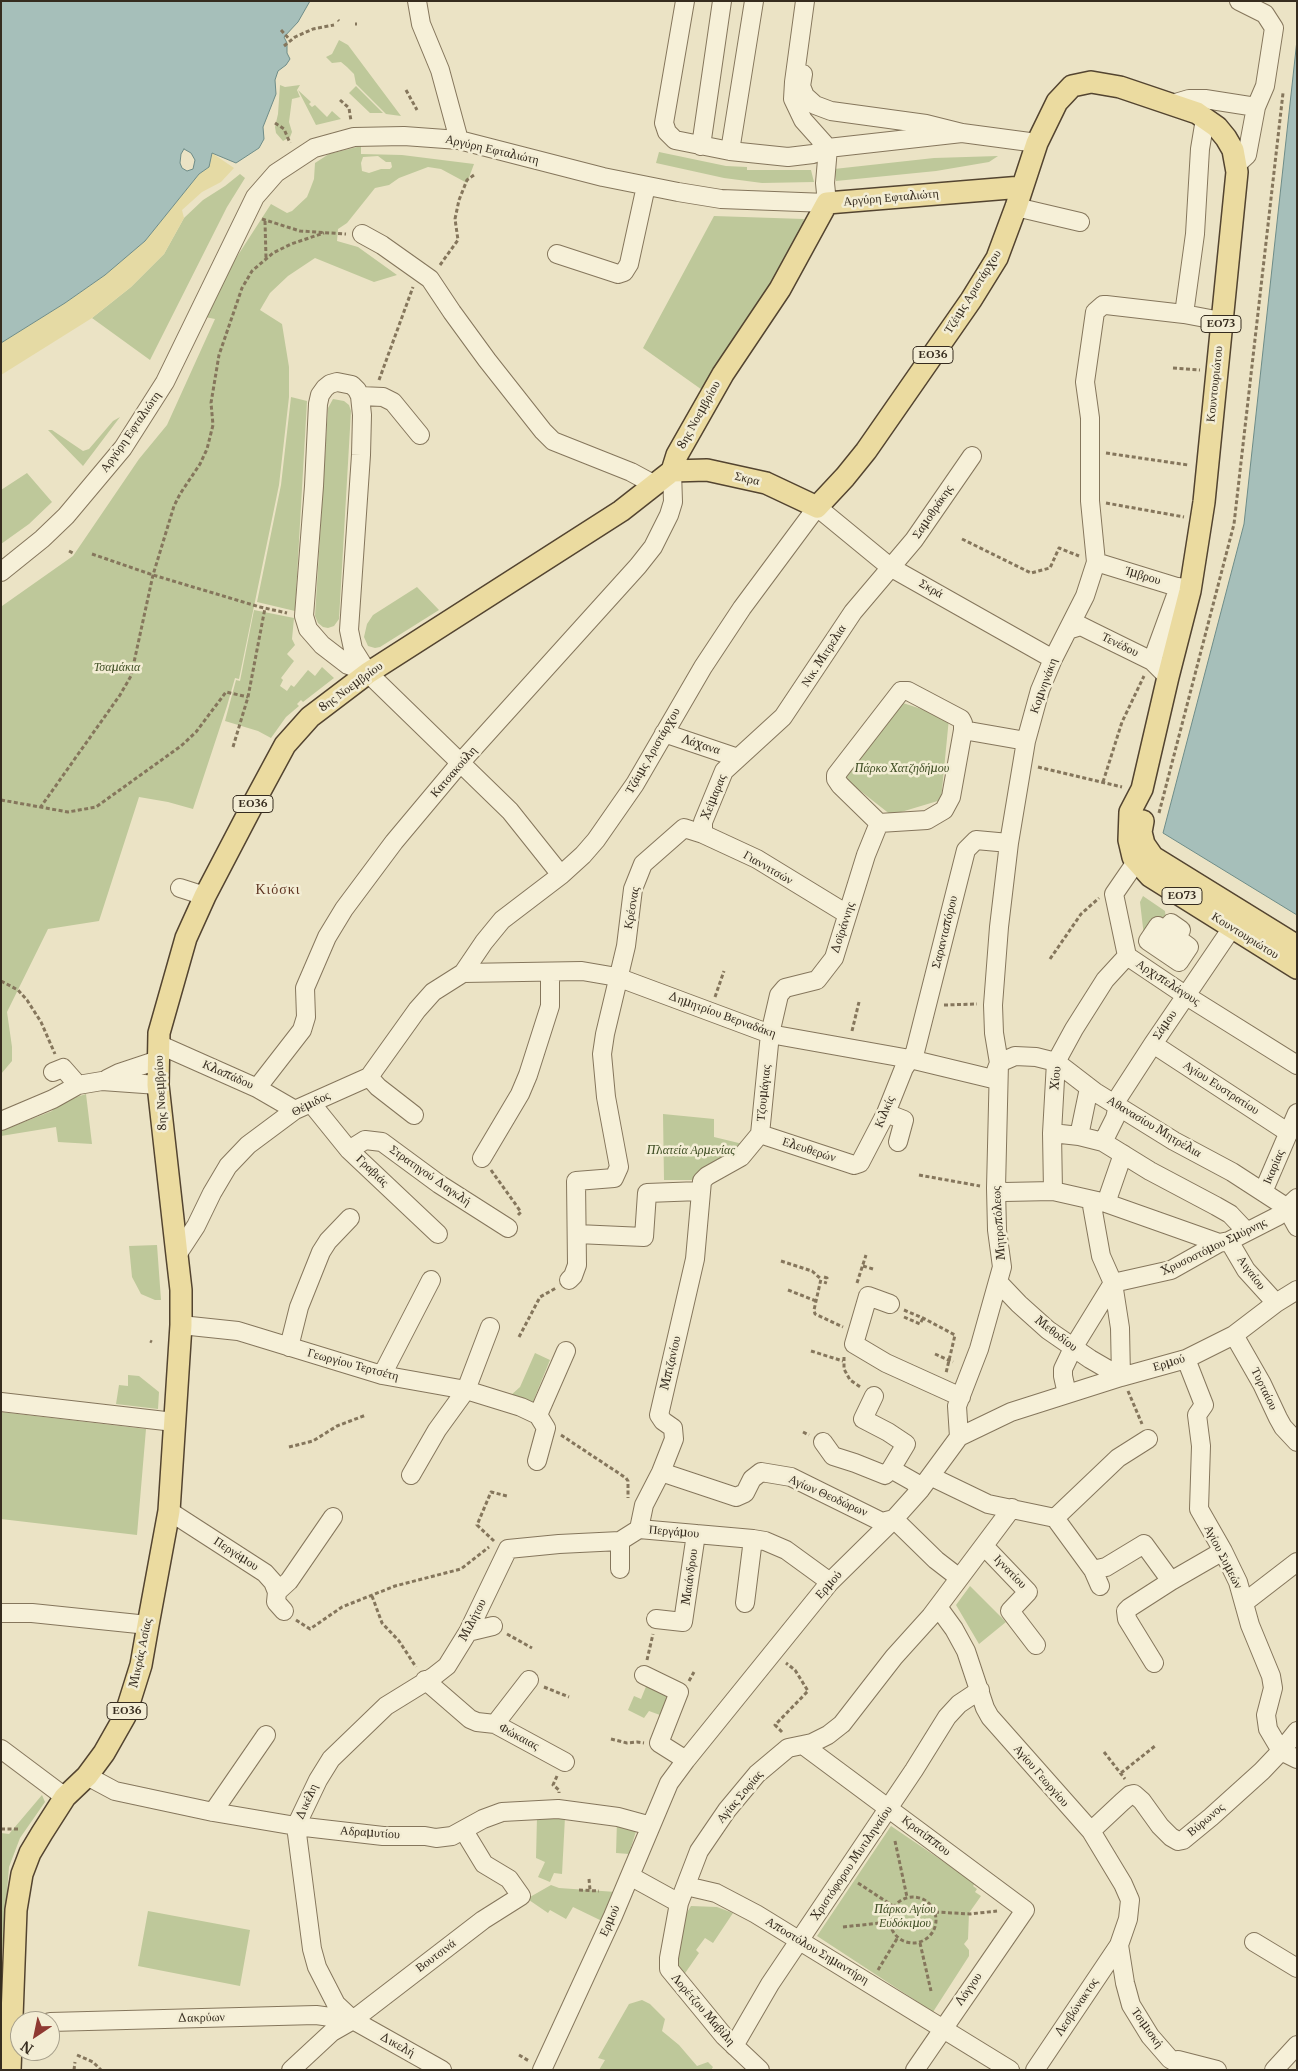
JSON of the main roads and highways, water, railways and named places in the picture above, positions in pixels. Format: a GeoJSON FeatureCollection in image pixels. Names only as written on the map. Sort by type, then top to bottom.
{"type":"FeatureCollection","features":[{"type":"Feature","properties":{"kind":"main road","name":"Κουντουριώτου"},"geometry":{"type":"LineString","coordinates":[[1019,197],[1037,143],[1057,102],[1072,86],[1078,84],[1091,82],[1120,87],[1172,104],[1205,118],[1226,138],[1233,150],[1236,165],[1236,197],[1221,321],[1202,520],[1185,589],[1168,677],[1142,789],[1130,812],[1129,844],[1136,862],[1150,876],[1237,921],[1297,946]]}},
{"type":"Feature","properties":{"kind":"main road","name":"Αργύρη Εφταλιώτη"},"geometry":{"type":"LineString","coordinates":[[827,203],[1019,197]]}},
{"type":"Feature","properties":{"kind":"main road","name":"Τζέιμς Αριστάρχου"},"geometry":{"type":"LineString","coordinates":[[817,507],[866,451],[971,300],[997,258],[1019,197]]}},
{"type":"Feature","properties":{"kind":"main road","name":"8ης Νοεμβρίου"},"geometry":{"type":"LineString","coordinates":[[181,1325],[178,1255],[158,1085],[158,1052],[162,1019],[186,938],[205,896],[291,736],[310,717],[368,673],[621,511],[672,471],[677,455],[723,374],[780,288],[827,203]]}},
{"type":"Feature","properties":{"kind":"main road","name":"Σκρα"},"geometry":{"type":"LineString","coordinates":[[672,471],[707,470],[766,484],[817,507]]}},
{"type":"Feature","properties":{"kind":"main road","name":"Κουντουριώτου"},"geometry":{"type":"LineString","coordinates":[[1142,789],[1146,804],[1141,832],[1148,852],[1297,968]]}},
{"type":"Feature","properties":{"kind":"main road","name":"Μικράς Ασίας"},"geometry":{"type":"LineString","coordinates":[[16,2011],[16,1910],[22,1874],[35,1843],[66,1798],[88,1776],[116,1733],[130,1704],[140,1665],[169,1511],[181,1325]]}},
{"type":"Feature","properties":{"kind":"water"},"geometry":{"type":"Polygon","coordinates":[[[1,1],[310,1],[298,22],[284,37],[290,59],[278,71],[275,80],[276,94],[263,127],[264,139],[259,148],[236,163],[212,153],[209,167],[199,174],[145,241],[105,275],[65,303],[1,343],[1,1]],[[184,149],[181,154],[180,163],[182,168],[187,171],[193,169],[195,160],[191,153],[184,149]]]}},
{"type":"Feature","properties":{"kind":"water"},"geometry":{"type":"Polygon","coordinates":[[[1297,40],[1297,915],[1163,833],[1244,524],[1297,40]]]}},
{"type":"Feature","properties":{"kind":"district","name":"Κιόσκι"},"geometry":{"type":"Point","coordinates":[278,890]}},
{"type":"Feature","properties":{"kind":"park label","name":"Τσαμάκια"},"geometry":{"type":"Point","coordinates":[117,668]}},
{"type":"Feature","properties":{"kind":"park label","name":"Πάρκο Χατζηδήμου"},"geometry":{"type":"Point","coordinates":[902,769]}},
{"type":"Feature","properties":{"kind":"park label","name":"Πλατεία Αρμενίας"},"geometry":{"type":"Point","coordinates":[691,1151]}},
{"type":"Feature","properties":{"kind":"park label","name":"Πάρκο Αγίου Ευδόκιμου"},"geometry":{"type":"Point","coordinates":[905,1917]}}]}
